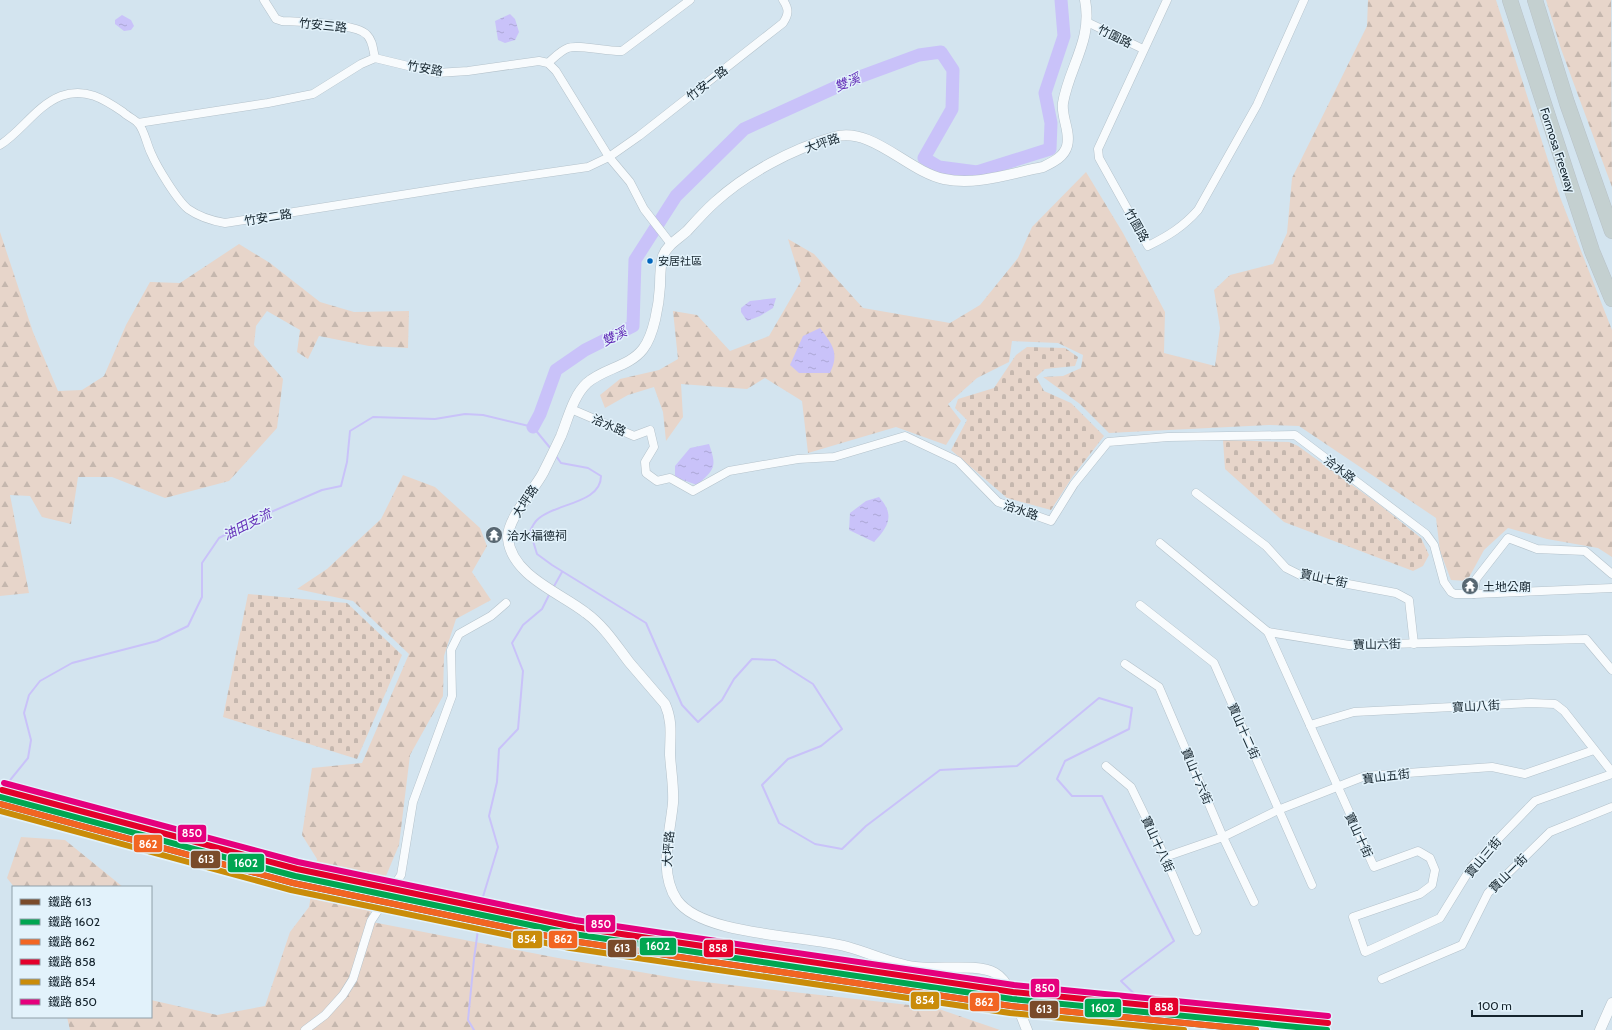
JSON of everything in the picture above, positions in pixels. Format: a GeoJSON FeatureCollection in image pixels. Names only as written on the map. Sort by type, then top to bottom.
{"type":"FeatureCollection","features":[{"type":"Feature","properties":{"kind":"highway","name":"Formosa Freeway"},"geometry":{"type":"LineString","coordinates":[[1510,0],[1592,251],[1612,299]]}},
{"type":"Feature","properties":{"kind":"highway","name":"Formosa Freeway"},"geometry":{"type":"LineString","coordinates":[[1535,0],[1567,103],[1612,231]]}},
{"type":"Feature","properties":{"kind":"street","name":"竹安三路"},"geometry":{"type":"LineString","coordinates":[[264,0],[276,18],[282,21],[358,29],[366,34],[372,42],[375,58]]}},
{"type":"Feature","properties":{"kind":"street"},"geometry":{"type":"LineString","coordinates":[[672,244],[644,209],[630,182],[609,157],[556,71],[548,63],[562,50],[570,47],[611,52],[622,51],[690,0]]}},
{"type":"Feature","properties":{"kind":"street","name":"竹安一路"},"geometry":{"type":"LineString","coordinates":[[609,157],[639,136],[783,23],[788,16],[788,6],[783,0]]}},
{"type":"Feature","properties":{"kind":"street","name":"大坪路"},"geometry":{"type":"LineString","coordinates":[[1026,1030],[1007,987],[996,973],[988,969],[935,969],[913,967],[848,947],[730,928],[704,920],[686,910],[672,891],[667,874],[673,801],[670,754],[672,732],[668,710],[665,704],[603,628],[583,610],[545,587],[531,576],[519,563],[508,539],[514,518],[542,475],[562,434],[571,409],[583,387],[589,381],[629,361],[642,350],[647,343],[657,312],[663,256],[672,244],[714,202],[745,179],[779,159],[816,143],[841,135],[862,138],[891,152],[922,172],[954,181],[972,182],[1043,167],[1063,154],[1067,146],[1067,131],[1063,105],[1085,39],[1087,22],[1085,0]]}},
{"type":"Feature","properties":{"kind":"street","name":"竹園路"},"geometry":{"type":"LineString","coordinates":[[1167,0],[1098,149],[1099,158],[1148,246],[1175,232],[1187,223],[1198,210],[1257,105],[1304,0]]}},
{"type":"Feature","properties":{"kind":"street","name":"竹圍路"},"geometry":{"type":"LineString","coordinates":[[1087,22],[1143,49]]}},
{"type":"Feature","properties":{"kind":"street","name":"竹安路"},"geometry":{"type":"LineString","coordinates":[[375,58],[436,73],[468,71],[539,61],[548,63]]}},
{"type":"Feature","properties":{"kind":"street"},"geometry":{"type":"LineString","coordinates":[[0,145],[13,136],[38,110],[62,96],[74,93],[86,93],[103,98],[138,123],[313,94],[361,64],[375,58]]}},
{"type":"Feature","properties":{"kind":"street","name":"竹安二路"},"geometry":{"type":"LineString","coordinates":[[138,123],[155,161],[180,200],[189,209],[213,221],[225,223],[469,184],[588,167],[609,157]]}},
{"type":"Feature","properties":{"kind":"street","name":"洽水路"},"geometry":{"type":"LineString","coordinates":[[571,409],[634,436],[650,430],[654,447],[645,462],[646,473],[657,481],[670,478],[693,491],[729,471],[798,459],[834,457],[905,436],[958,461],[998,502],[1051,520],[1074,484],[1108,442],[1168,437],[1294,434],[1426,534],[1434,544],[1444,582],[1451,592],[1455,594],[1612,588]]}},
{"type":"Feature","properties":{"kind":"street","name":"寶山七街"},"geometry":{"type":"LineString","coordinates":[[1196,493],[1266,546],[1286,568],[1300,575],[1396,593],[1408,600],[1414,644]]}},
{"type":"Feature","properties":{"kind":"street"},"geometry":{"type":"LineString","coordinates":[[1474,594],[1476,579],[1508,538],[1537,549],[1585,551],[1612,574]]}},
{"type":"Feature","properties":{"kind":"street"},"geometry":{"type":"LineString","coordinates":[[1160,543],[1268,632]]}},
{"type":"Feature","properties":{"kind":"street"},"geometry":{"type":"LineString","coordinates":[[305,1030],[325,1015],[344,995],[353,979],[371,921],[401,875],[413,802],[452,696],[451,650],[459,634],[491,616],[506,603]]}},
{"type":"Feature","properties":{"kind":"street","name":"寶山十二街"},"geometry":{"type":"LineString","coordinates":[[1140,605],[1214,663],[1312,885]]}},
{"type":"Feature","properties":{"kind":"street","name":"寶山六街"},"geometry":{"type":"LineString","coordinates":[[1268,632],[1349,645],[1586,639],[1612,670]]}},
{"type":"Feature","properties":{"kind":"street","name":"寶山十街"},"geometry":{"type":"LineString","coordinates":[[1268,632],[1374,867],[1418,851],[1430,858],[1435,870],[1432,885],[1420,894],[1353,917],[1365,952]]}},
{"type":"Feature","properties":{"kind":"street","name":"寶山十六街"},"geometry":{"type":"LineString","coordinates":[[1125,664],[1160,687],[1223,837],[1254,902]]}},
{"type":"Feature","properties":{"kind":"street","name":"寶山八街"},"geometry":{"type":"LineString","coordinates":[[1310,725],[1354,712],[1531,703],[1555,704],[1564,711],[1612,773]]}},
{"type":"Feature","properties":{"kind":"street","name":"寶山五街"},"geometry":{"type":"LineString","coordinates":[[1165,857],[1223,837],[1278,810],[1365,776],[1492,767],[1525,774],[1594,750]]}},
{"type":"Feature","properties":{"kind":"street","name":"寶山十八街"},"geometry":{"type":"LineString","coordinates":[[1106,766],[1131,787],[1165,857],[1197,931]]}},
{"type":"Feature","properties":{"kind":"street","name":"寶山三街"},"geometry":{"type":"LineString","coordinates":[[1365,952],[1440,918],[1472,866],[1535,801],[1612,773]]}},
{"type":"Feature","properties":{"kind":"street","name":"寶山一街"},"geometry":{"type":"LineString","coordinates":[[1382,979],[1462,945],[1488,893],[1550,832],[1612,808]]}},
{"type":"Feature","properties":{"kind":"street"},"geometry":{"type":"LineString","coordinates":[[1600,1030],[1612,1003]]}},
{"type":"Feature","properties":{"kind":"green space"},"geometry":{"type":"Polygon","coordinates":[[[1368,0],[1496,0],[1560,197],[1612,330],[1612,557],[1598,548],[1547,539],[1508,528],[1484,550],[1467,581],[1451,580],[1440,551],[1436,518],[1299,426],[1269,425],[1109,433],[1080,404],[1043,377],[1063,376],[1081,368],[1083,355],[1058,343],[1012,341],[1009,362],[977,378],[948,404],[961,421],[946,445],[896,427],[808,453],[802,401],[765,378],[747,389],[681,384],[683,417],[666,441],[663,412],[654,387],[628,395],[605,408],[600,395],[620,379],[659,370],[678,359],[673,311],[697,315],[730,351],[769,336],[801,281],[788,239],[814,254],[863,308],[950,323],[980,305],[1018,258],[1032,227],[1086,172],[1123,233],[1165,312],[1164,353],[1215,366],[1220,328],[1214,290],[1230,275],[1273,264],[1287,233],[1292,178],[1367,26],[1368,0]]]}},
{"type":"Feature","properties":{"kind":"green space"},"geometry":{"type":"Polygon","coordinates":[[[1546,0],[1611,0],[1612,187],[1561,49],[1546,0]]]}},
{"type":"Feature","properties":{"kind":"green space"},"geometry":{"type":"Polygon","coordinates":[[[0,232],[33,332],[58,391],[82,390],[104,376],[126,325],[150,282],[180,283],[239,244],[270,263],[320,302],[354,312],[409,311],[408,348],[369,346],[319,336],[308,359],[297,352],[300,330],[267,311],[256,326],[254,345],[283,379],[277,428],[229,481],[165,498],[112,477],[78,477],[71,524],[42,517],[30,496],[10,495],[29,593],[0,596],[0,232]]]}},
{"type":"Feature","properties":{"kind":"green space"},"geometry":{"type":"Polygon","coordinates":[[[1027,347],[1065,348],[1078,357],[1075,366],[1045,369],[1036,377],[1044,391],[1071,403],[1104,436],[1073,476],[1051,510],[1007,498],[951,450],[967,420],[955,408],[958,399],[994,388],[1016,355],[1027,347]]]}},
{"type":"Feature","properties":{"kind":"green space"},"geometry":{"type":"Polygon","coordinates":[[[1223,440],[1289,442],[1298,446],[1380,505],[1421,538],[1429,555],[1423,566],[1413,571],[1284,522],[1225,469],[1223,440]]]}},
{"type":"Feature","properties":{"kind":"green space"},"geometry":{"type":"Polygon","coordinates":[[[403,475],[435,487],[480,528],[487,546],[472,572],[491,600],[456,619],[444,656],[443,696],[410,755],[399,845],[367,921],[558,958],[687,980],[936,1008],[1000,1030],[70,1030],[67,1018],[152,1018],[152,1000],[217,1015],[265,1006],[290,932],[309,907],[317,859],[302,835],[312,768],[362,763],[409,654],[353,601],[297,589],[327,569],[381,519],[403,475]]]}},
{"type":"Feature","properties":{"kind":"green space"},"geometry":{"type":"Polygon","coordinates":[[[248,594],[347,603],[402,655],[357,759],[223,717],[248,594]]]}},
{"type":"Feature","properties":{"kind":"green space"},"geometry":{"type":"Polygon","coordinates":[[[21,837],[65,840],[122,886],[13,886],[7,878],[21,837]]]}},
{"type":"Feature","properties":{"kind":"water"},"geometry":{"type":"Polygon","coordinates":[[[510,14],[515,19],[519,32],[515,40],[505,43],[498,40],[495,21],[510,14]]]}},
{"type":"Feature","properties":{"kind":"water"},"geometry":{"type":"Polygon","coordinates":[[[122,15],[131,20],[134,26],[131,30],[124,31],[115,24],[115,20],[122,15]]]}},
{"type":"Feature","properties":{"kind":"water"},"geometry":{"type":"Polygon","coordinates":[[[776,298],[773,308],[760,316],[747,321],[741,312],[741,308],[750,301],[776,298]]]}},
{"type":"Feature","properties":{"kind":"water"},"geometry":{"type":"Polygon","coordinates":[[[820,328],[833,349],[834,360],[830,373],[799,373],[790,365],[803,336],[820,328]]]}},
{"type":"Feature","properties":{"kind":"water"},"geometry":{"type":"Polygon","coordinates":[[[709,444],[713,458],[713,467],[703,480],[697,485],[675,477],[675,466],[690,448],[709,444]]]}},
{"type":"Feature","properties":{"kind":"water"},"geometry":{"type":"Polygon","coordinates":[[[879,497],[887,509],[888,520],[883,531],[874,542],[849,530],[850,513],[866,501],[879,497]]]}},
{"type":"Feature","properties":{"kind":"waterway","name":"雙溪"},"geometry":{"type":"LineString","coordinates":[[533,427],[540,414],[556,370],[585,350],[633,326],[635,260],[676,196],[744,129],[854,79],[919,55],[941,52],[953,70],[952,109],[924,158],[939,167],[977,172],[1050,149],[1051,123],[1045,93],[1064,36],[1061,0]]}},
{"type":"Feature","properties":{"kind":"waterway","name":"油田支流"},"geometry":{"type":"LineString","coordinates":[[0,797],[11,779],[28,758],[31,740],[24,713],[29,695],[40,681],[72,663],[157,641],[188,626],[202,597],[202,563],[219,538],[257,518],[322,490],[341,486],[347,462],[350,431],[373,417],[435,419],[465,414],[483,415],[533,427],[551,449]]}},
{"type":"Feature","properties":{"kind":"waterway"},"geometry":{"type":"LineString","coordinates":[[556,456],[561,463],[588,468],[601,476],[599,485],[585,498],[545,514],[536,521],[530,531],[537,554],[552,565],[646,623],[682,705],[698,722],[722,700],[734,679],[752,659],[775,660],[813,684],[842,729],[821,746],[788,759],[762,785],[779,823],[815,844],[842,849],[866,826],[940,770],[1017,766],[1099,698],[1132,708],[1129,729],[1065,761],[1057,779],[1072,796],[1102,796],[1174,941],[1121,981],[1172,1030]]}},
{"type":"Feature","properties":{"kind":"waterway"},"geometry":{"type":"LineString","coordinates":[[553,588],[562,572]]}},
{"type":"Feature","properties":{"kind":"waterway"},"geometry":{"type":"LineString","coordinates":[[474,1030],[468,1020],[474,959],[482,900],[498,847],[489,816],[497,782],[499,749],[518,729],[523,671],[512,643],[523,625],[542,609],[550,593]]}},
{"type":"Feature","properties":{"kind":"rail line","name":"850"},"geometry":{"type":"LineString","coordinates":[[4,783],[298,862],[575,920],[1014,985],[1328,1016]]}},
{"type":"Feature","properties":{"kind":"rail line","name":"858"},"geometry":{"type":"LineString","coordinates":[[2,790],[297,869],[574,927],[1013,992],[1328,1023]]}},
{"type":"Feature","properties":{"kind":"rail line","name":"1602"},"geometry":{"type":"LineString","coordinates":[[0,797],[295,876],[573,934],[1012,999],[1327,1030]]}},
{"type":"Feature","properties":{"kind":"rail line","name":"613"},"geometry":{"type":"LineString","coordinates":[[0,804],[293,883],[572,941],[1011,1006],[1256,1030]]}},
{"type":"Feature","properties":{"kind":"rail line","name":"862"},"geometry":{"type":"LineString","coordinates":[[0,804],[293,883],[572,941],[1011,1006],[1256,1030]]}},
{"type":"Feature","properties":{"kind":"rail line","name":"854"},"geometry":{"type":"LineString","coordinates":[[0,811],[291,890],[570,948],[1010,1013],[1184,1030]]}},
{"type":"Feature","properties":{"kind":"place","name":"安居社區"},"geometry":{"type":"Point","coordinates":[650,261]}},
{"type":"Feature","properties":{"kind":"place","name":"洽水福德祠"},"geometry":{"type":"Point","coordinates":[494,535]}},
{"type":"Feature","properties":{"kind":"place","name":"土地公廟"},"geometry":{"type":"Point","coordinates":[1470,586]}}]}
